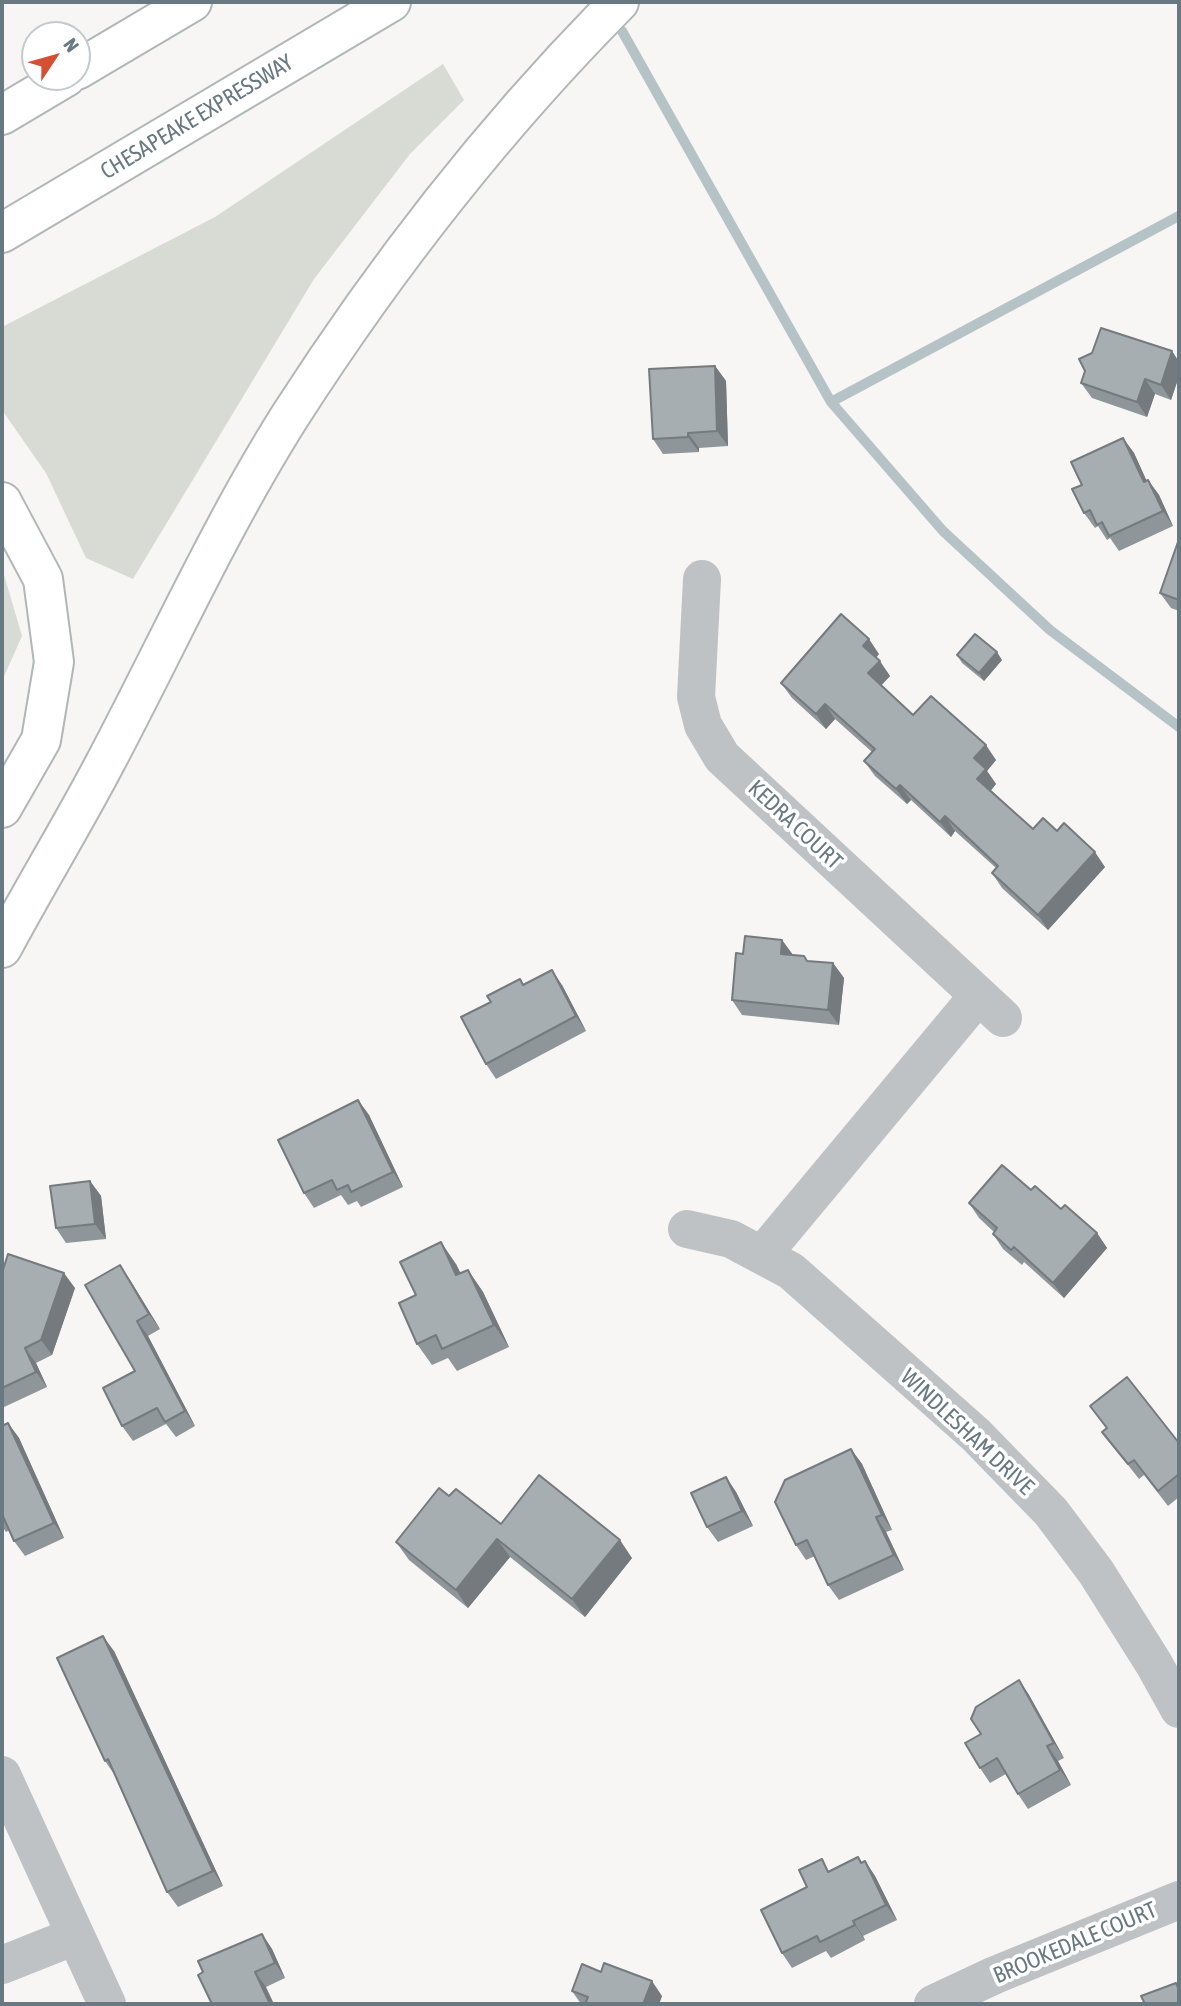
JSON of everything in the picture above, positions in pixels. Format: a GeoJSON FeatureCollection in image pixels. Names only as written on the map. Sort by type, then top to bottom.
{"type":"FeatureCollection","features":[{"type":"Feature","properties":{"kind":"highway"},"geometry":{"type":"LineString","coordinates":[[91,63],[192,2]]}},
{"type":"Feature","properties":{"kind":"highway","name":"CHESAPEAKE EXPRESSWAY"},"geometry":{"type":"LineString","coordinates":[[2,233],[391,2]]}},
{"type":"Feature","properties":{"kind":"highway"},"geometry":{"type":"LineString","coordinates":[[2,948],[103,765],[222,535],[289,419],[345,333],[416,235],[534,92],[620,2]]}},
{"type":"Feature","properties":{"kind":"highway"},"geometry":{"type":"LineString","coordinates":[[2,115],[42,91]]}},
{"type":"Feature","properties":{"kind":"highway"},"geometry":{"type":"LineString","coordinates":[[2,502],[43,579],[54,662],[41,740],[2,808]]}},
{"type":"Feature","properties":{"kind":"street","name":"KEDRA COURT"},"geometry":{"type":"LineString","coordinates":[[702,579],[696,697],[703,725],[722,757],[991,1007],[763,1254]]}},
{"type":"Feature","properties":{"kind":"street","name":"WINDLESHAM DRIVE"},"geometry":{"type":"LineString","coordinates":[[687,1229],[731,1239],[763,1254],[802,1279],[976,1435],[1051,1512],[1096,1572],[1179,1709]]}},
{"type":"Feature","properties":{"kind":"street"},"geometry":{"type":"LineString","coordinates":[[2,1775],[107,2004]]}},
{"type":"Feature","properties":{"kind":"street","name":"BROOKEDALE COURT"},"geometry":{"type":"LineString","coordinates":[[933,2004],[995,1975],[1179,1900]]}},
{"type":"Feature","properties":{"kind":"street"},"geometry":{"type":"LineString","coordinates":[[2,1965],[75,1936]]}},
{"type":"Feature","properties":{"kind":"shaded area"},"geometry":{"type":"Polygon","coordinates":[[[443,64],[464,100],[410,154],[314,279],[133,579],[86,558],[46,473],[2,410],[2,327],[215,217],[443,64]]]}},
{"type":"Feature","properties":{"kind":"shaded area"},"geometry":{"type":"Polygon","coordinates":[[[2,568],[22,636],[2,681],[2,568]]]}},
{"type":"Feature","properties":{"kind":"building"},"geometry":{"type":"Polygon","coordinates":[[[1101,328],[1172,351],[1161,385],[1145,379],[1137,402],[1081,383],[1085,371],[1079,359],[1092,353],[1101,328]]]}},
{"type":"Feature","properties":{"kind":"building"},"geometry":{"type":"Polygon","coordinates":[[[715,366],[717,431],[688,433],[688,437],[653,439],[649,369],[715,366]]]}},
{"type":"Feature","properties":{"kind":"building"},"geometry":{"type":"Polygon","coordinates":[[[1123,438],[1144,482],[1148,480],[1163,511],[1109,536],[1102,522],[1097,525],[1090,510],[1084,513],[1072,489],[1082,485],[1071,462],[1123,438]]]}},
{"type":"Feature","properties":{"kind":"building"},"geometry":{"type":"Polygon","coordinates":[[[1179,539],[1179,600],[1160,593],[1179,539]]]}},
{"type":"Feature","properties":{"kind":"building"},"geometry":{"type":"Polygon","coordinates":[[[841,614],[869,639],[863,646],[880,661],[868,673],[913,715],[931,696],[986,745],[974,758],[986,769],[977,779],[1033,829],[1043,818],[1057,831],[1064,823],[1095,852],[1038,915],[992,873],[998,866],[945,816],[940,822],[900,785],[896,789],[864,761],[875,749],[825,704],[816,714],[781,683],[841,614]]]}},
{"type":"Feature","properties":{"kind":"building"},"geometry":{"type":"Polygon","coordinates":[[[975,634],[997,652],[979,673],[957,655],[975,634]]]}},
{"type":"Feature","properties":{"kind":"building"},"geometry":{"type":"Polygon","coordinates":[[[745,936],[782,940],[781,954],[804,956],[807,961],[833,963],[828,1010],[732,1000],[736,953],[743,954],[745,936]]]}},
{"type":"Feature","properties":{"kind":"building"},"geometry":{"type":"Polygon","coordinates":[[[552,970],[576,1016],[486,1064],[461,1017],[491,1002],[487,996],[520,979],[523,985],[552,970]]]}},
{"type":"Feature","properties":{"kind":"building"},"geometry":{"type":"Polygon","coordinates":[[[358,1100],[393,1172],[351,1192],[348,1185],[337,1190],[332,1180],[304,1193],[278,1140],[358,1100]]]}},
{"type":"Feature","properties":{"kind":"building"},"geometry":{"type":"Polygon","coordinates":[[[1002,1165],[1031,1190],[1035,1186],[1061,1209],[1065,1205],[1097,1233],[1053,1283],[1014,1247],[1011,1250],[993,1234],[997,1228],[969,1203],[1002,1165]]]}},
{"type":"Feature","properties":{"kind":"building"},"geometry":{"type":"Polygon","coordinates":[[[90,1181],[95,1224],[56,1228],[50,1186],[90,1181]]]}},
{"type":"Feature","properties":{"kind":"building"},"geometry":{"type":"Polygon","coordinates":[[[441,1242],[456,1275],[468,1270],[494,1325],[442,1349],[436,1335],[417,1344],[399,1303],[416,1295],[400,1262],[441,1242]]]}},
{"type":"Feature","properties":{"kind":"building"},"geometry":{"type":"Polygon","coordinates":[[[8,1254],[64,1273],[41,1340],[25,1348],[36,1372],[2,1388],[2,1273],[8,1254]]]}},
{"type":"Feature","properties":{"kind":"building"},"geometry":{"type":"Polygon","coordinates":[[[120,1265],[149,1314],[137,1321],[185,1411],[165,1422],[157,1408],[122,1426],[103,1388],[135,1371],[85,1285],[120,1265]]]}},
{"type":"Feature","properties":{"kind":"building"},"geometry":{"type":"Polygon","coordinates":[[[1127,1377],[1179,1443],[1179,1474],[1158,1491],[1134,1460],[1128,1464],[1102,1432],[1107,1428],[1090,1406],[1127,1377]]]}},
{"type":"Feature","properties":{"kind":"building"},"geometry":{"type":"Polygon","coordinates":[[[8,1423],[54,1523],[14,1541],[2,1514],[2,1426],[8,1423]]]}},
{"type":"Feature","properties":{"kind":"building"},"geometry":{"type":"Polygon","coordinates":[[[851,1449],[882,1515],[876,1517],[894,1555],[828,1585],[807,1540],[796,1545],[775,1502],[785,1480],[851,1449]]]}},
{"type":"Feature","properties":{"kind":"building"},"geometry":{"type":"Polygon","coordinates":[[[539,1475],[620,1540],[572,1599],[497,1539],[456,1590],[396,1542],[439,1488],[449,1496],[456,1489],[501,1524],[539,1475]]]}},
{"type":"Feature","properties":{"kind":"building"},"geometry":{"type":"Polygon","coordinates":[[[726,1477],[742,1511],[707,1527],[691,1493],[726,1477]]]}},
{"type":"Feature","properties":{"kind":"building"},"geometry":{"type":"Polygon","coordinates":[[[103,1636],[213,1871],[167,1892],[108,1759],[105,1761],[57,1658],[103,1636]]]}},
{"type":"Feature","properties":{"kind":"building"},"geometry":{"type":"Polygon","coordinates":[[[1019,1680],[1054,1743],[1047,1746],[1060,1770],[1018,1794],[997,1758],[980,1768],[965,1743],[981,1734],[971,1719],[976,1707],[1019,1680]]]}},
{"type":"Feature","properties":{"kind":"building"},"geometry":{"type":"Polygon","coordinates":[[[858,1857],[861,1863],[865,1861],[886,1905],[853,1921],[855,1925],[820,1942],[817,1936],[782,1953],[761,1910],[807,1887],[799,1870],[822,1859],[828,1872],[858,1857]]]}},
{"type":"Feature","properties":{"kind":"building"},"geometry":{"type":"Polygon","coordinates":[[[262,1934],[275,1963],[255,1972],[270,2004],[212,2004],[198,1975],[203,1972],[198,1961],[262,1934]]]}},
{"type":"Feature","properties":{"kind":"building"},"geometry":{"type":"Polygon","coordinates":[[[604,1963],[652,1981],[643,2004],[585,2004],[588,1997],[572,1991],[582,1964],[601,1972],[604,1963]]]}},
{"type":"Feature","properties":{"kind":"building"},"geometry":{"type":"Polygon","coordinates":[[[1176,1983],[1179,2004],[1145,2004],[1141,1996],[1176,1983]]]}},
{"type":"Feature","properties":{"kind":"waterway"},"geometry":{"type":"LineString","coordinates":[[622,31],[831,402],[943,531],[1050,630],[1179,727]]}},
{"type":"Feature","properties":{"kind":"waterway"},"geometry":{"type":"LineString","coordinates":[[831,402],[1179,216]]}}]}
